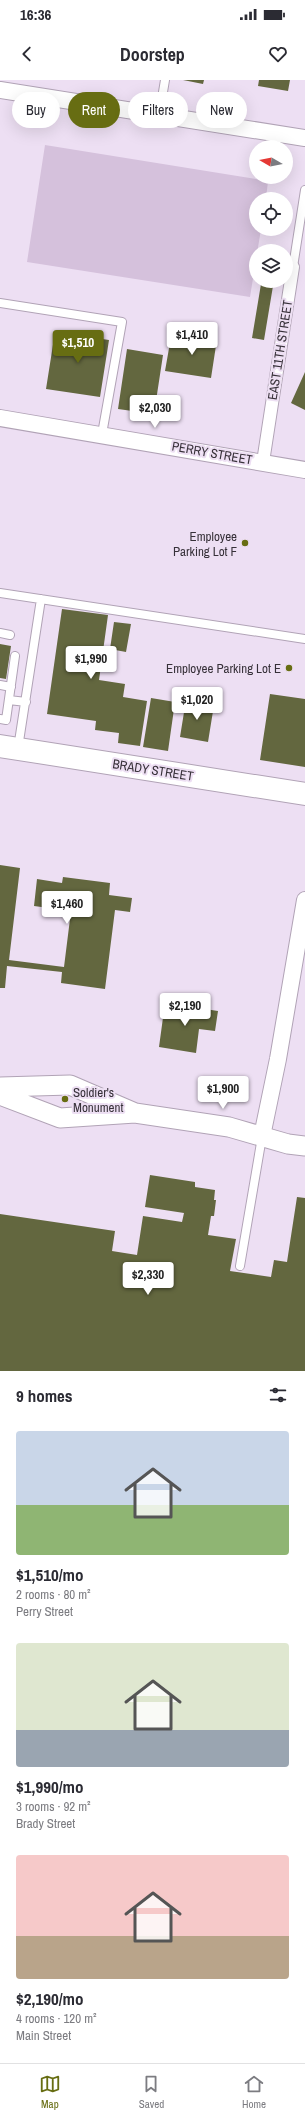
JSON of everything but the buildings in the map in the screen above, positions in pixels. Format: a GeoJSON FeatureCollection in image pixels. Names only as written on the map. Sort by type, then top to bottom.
{"type":"FeatureCollection","features":[{"type":"Feature","properties":{"kind":"highway","name":"BRADY STREET"},"geometry":{"type":"LineString","coordinates":[[9,747],[305,794]]}},
{"type":"Feature","properties":{"kind":"street"},"geometry":{"type":"LineString","coordinates":[[1,90],[128,111]]}},
{"type":"Feature","properties":{"kind":"street"},"geometry":{"type":"LineString","coordinates":[[188,120],[305,138]]}},
{"type":"Feature","properties":{"kind":"street","name":"EAST 11TH STREET"},"geometry":{"type":"LineString","coordinates":[[263,462],[290,288]]}},
{"type":"Feature","properties":{"kind":"street","name":"PERRY STREET"},"geometry":{"type":"LineString","coordinates":[[0,418],[102,434],[305,470]]}},
{"type":"Feature","properties":{"kind":"street"},"geometry":{"type":"LineString","coordinates":[[262,1136],[278,1059],[305,900]]}},
{"type":"Feature","properties":{"kind":"street"},"geometry":{"type":"LineString","coordinates":[[0,1086],[70,1085],[135,1113]]}},
{"type":"Feature","properties":{"kind":"street"},"geometry":{"type":"LineString","coordinates":[[0,1095],[60,1118],[135,1113],[229,1127],[305,1146]]}},
{"type":"Feature","properties":{"kind":"lane"},"geometry":{"type":"LineString","coordinates":[[162,92],[164,80]]}},
{"type":"Feature","properties":{"kind":"lane","name":"EAST 11TH STREET"},"geometry":{"type":"LineString","coordinates":[[293,267],[305,190]]}},
{"type":"Feature","properties":{"kind":"lane"},"geometry":{"type":"LineString","coordinates":[[0,303],[122,322],[102,434]]}},
{"type":"Feature","properties":{"kind":"lane"},"geometry":{"type":"LineString","coordinates":[[0,593],[305,639]]}},
{"type":"Feature","properties":{"kind":"lane"},"geometry":{"type":"LineString","coordinates":[[9,747],[26,702],[41,599]]}},
{"type":"Feature","properties":{"kind":"lane"},"geometry":{"type":"LineString","coordinates":[[0,633],[10,635]]}},
{"type":"Feature","properties":{"kind":"lane"},"geometry":{"type":"LineString","coordinates":[[0,719],[6,720],[15,656]]}},
{"type":"Feature","properties":{"kind":"lane"},"geometry":{"type":"LineString","coordinates":[[0,685],[11,687]]}},
{"type":"Feature","properties":{"kind":"lane"},"geometry":{"type":"LineString","coordinates":[[9,700],[26,702]]}},
{"type":"Feature","properties":{"kind":"lane"},"geometry":{"type":"LineString","coordinates":[[240,1266],[262,1136]]}},
{"type":"Feature","properties":{"kind":"shaded area"},"geometry":{"type":"Polygon","coordinates":[[[45,145],[249,178],[249,184],[268,184],[267,192],[249,192],[249,236],[260,236],[259,244],[249,244],[249,288],[251,288],[250,297],[27,262],[45,145]]]}},
{"type":"Feature","properties":{"kind":"place","name":"Employee Parking Lot F"},"geometry":{"type":"Point","coordinates":[245,543]}},
{"type":"Feature","properties":{"kind":"place","name":"Employee Parking Lot E"},"geometry":{"type":"Point","coordinates":[289,668]}},
{"type":"Feature","properties":{"kind":"place","name":"Soldier's Monument"},"geometry":{"type":"Point","coordinates":[65,1099]}}]}
